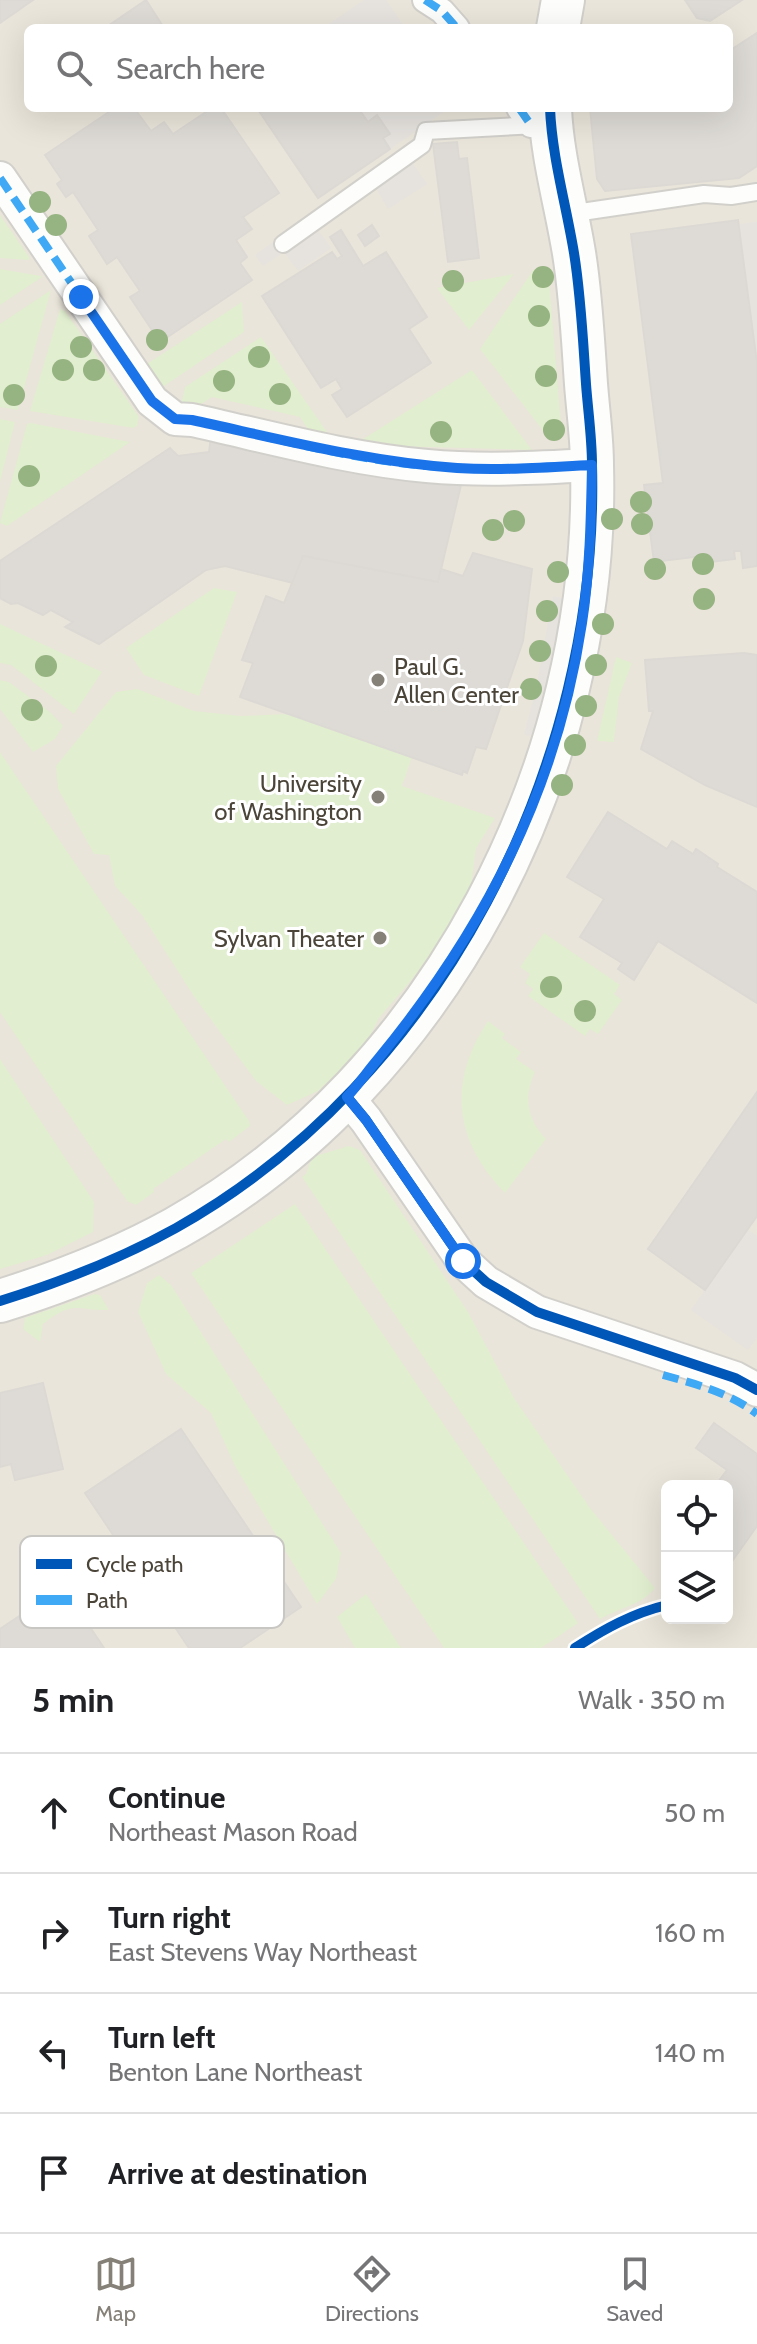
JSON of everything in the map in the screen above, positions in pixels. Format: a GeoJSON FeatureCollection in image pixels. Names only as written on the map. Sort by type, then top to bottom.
{"type":"FeatureCollection","features":[{"type":"Feature","properties":{"kind":"street"},"geometry":{"type":"LineString","coordinates":[[425,0],[442,11],[453,24]]}},
{"type":"Feature","properties":{"kind":"street"},"geometry":{"type":"LineString","coordinates":[[559,24],[563,0]]}},
{"type":"Feature","properties":{"kind":"street"},"geometry":{"type":"LineString","coordinates":[[0,1301],[96,1267],[179,1226],[247,1180],[347,1097],[443,975],[499,880],[528,818],[563,712],[582,623],[589,562],[592,465],[575,256],[538,116]]}},
{"type":"Feature","properties":{"kind":"street"},"geometry":{"type":"LineString","coordinates":[[0,178],[152,401],[175,419],[424,466],[496,470],[592,465]]}},
{"type":"Feature","properties":{"kind":"street"},"geometry":{"type":"LineString","coordinates":[[347,1097],[463,1261],[486,1282],[537,1312],[735,1378],[757,1390]]}},
{"type":"Feature","properties":{"kind":"lane"},"geometry":{"type":"LineString","coordinates":[[283,244],[408,157],[422,145],[426,131],[538,116]]}},
{"type":"Feature","properties":{"kind":"lane"},"geometry":{"type":"LineString","coordinates":[[566,214],[704,194],[731,196],[757,192]]}},
{"type":"Feature","properties":{"kind":"shaded area","name":"University of Washington"},"geometry":{"type":"Polygon","coordinates":[[[0,0],[757,0],[757,1648],[0,1648],[0,0]]]}},
{"type":"Feature","properties":{"kind":"shaded area"},"geometry":{"type":"Polygon","coordinates":[[[364,0],[386,0],[402,24],[329,24],[364,0]]]}},
{"type":"Feature","properties":{"kind":"shaded area"},"geometry":{"type":"Polygon","coordinates":[[[361,112],[443,112],[390,149],[376,116],[368,122],[361,112]]]}},
{"type":"Feature","properties":{"kind":"shaded area"},"geometry":{"type":"Polygon","coordinates":[[[408,157],[427,184],[388,209],[372,181],[408,157]]]}},
{"type":"Feature","properties":{"kind":"shaded area"},"geometry":{"type":"Polygon","coordinates":[[[757,222],[757,352],[756,352],[739,224],[757,222]]]}},
{"type":"Feature","properties":{"kind":"shaded area"},"geometry":{"type":"Polygon","coordinates":[[[317,229],[331,248],[298,271],[284,252],[263,266],[255,255],[276,240],[317,229]]]}},
{"type":"Feature","properties":{"kind":"shaded area"},"geometry":{"type":"Polygon","coordinates":[[[553,596],[563,598],[547,691],[534,736],[524,735],[536,689],[553,596]]]}},
{"type":"Feature","properties":{"kind":"shaded area"},"geometry":{"type":"Polygon","coordinates":[[[748,1230],[757,1236],[757,1338],[748,1350],[691,1310],[748,1230]]]}},
{"type":"Feature","properties":{"kind":"green space"},"geometry":{"type":"Polygon","coordinates":[[[0,215],[29,257],[29,260],[0,258],[0,215]]]}},
{"type":"Feature","properties":{"kind":"green space"},"geometry":{"type":"Polygon","coordinates":[[[548,268],[562,437],[548,437],[480,349],[533,270],[548,268]]]}},
{"type":"Feature","properties":{"kind":"green space"},"geometry":{"type":"Polygon","coordinates":[[[0,269],[41,276],[42,277],[0,305],[0,269]]]}},
{"type":"Feature","properties":{"kind":"green space"},"geometry":{"type":"Polygon","coordinates":[[[514,274],[469,330],[437,288],[514,274]]]}},
{"type":"Feature","properties":{"kind":"green space"},"geometry":{"type":"Polygon","coordinates":[[[51,290],[18,410],[0,407],[0,324],[51,290]]]}},
{"type":"Feature","properties":{"kind":"green space"},"geometry":{"type":"Polygon","coordinates":[[[242,302],[244,332],[164,386],[161,385],[147,364],[242,302]]]}},
{"type":"Feature","properties":{"kind":"green space"},"geometry":{"type":"Polygon","coordinates":[[[60,309],[65,311],[139,417],[137,426],[133,428],[30,411],[60,309]]]}},
{"type":"Feature","properties":{"kind":"green space"},"geometry":{"type":"Polygon","coordinates":[[[261,337],[327,432],[326,437],[311,434],[300,417],[212,397],[195,408],[181,405],[185,387],[261,337]]]}},
{"type":"Feature","properties":{"kind":"green space"},"geometry":{"type":"Polygon","coordinates":[[[472,370],[532,450],[393,446],[360,441],[472,370]]]}},
{"type":"Feature","properties":{"kind":"green space"},"geometry":{"type":"Polygon","coordinates":[[[0,419],[15,422],[0,482],[0,419]]]}},
{"type":"Feature","properties":{"kind":"green space"},"geometry":{"type":"Polygon","coordinates":[[[27,424],[130,442],[7,526],[0,523],[27,424]]]}},
{"type":"Feature","properties":{"kind":"green space"},"geometry":{"type":"Polygon","coordinates":[[[214,588],[237,592],[199,696],[144,675],[126,648],[214,588]]]}},
{"type":"Feature","properties":{"kind":"green space"},"geometry":{"type":"Polygon","coordinates":[[[0,624],[102,672],[74,714],[11,665],[0,663],[0,624]]]}},
{"type":"Feature","properties":{"kind":"green space"},"geometry":{"type":"Polygon","coordinates":[[[616,657],[632,663],[619,697],[614,742],[597,741],[616,657]]]}},
{"type":"Feature","properties":{"kind":"green space"},"geometry":{"type":"Polygon","coordinates":[[[0,680],[9,682],[51,713],[63,726],[55,739],[33,752],[0,709],[0,680]]]}},
{"type":"Feature","properties":{"kind":"green space"},"geometry":{"type":"Polygon","coordinates":[[[137,689],[194,711],[241,716],[289,714],[412,757],[402,786],[495,818],[476,848],[469,901],[413,978],[379,1018],[364,1047],[318,1091],[287,1105],[256,1081],[193,995],[142,915],[115,886],[109,855],[94,854],[58,789],[56,766],[116,692],[137,689]]]}},
{"type":"Feature","properties":{"kind":"green space"},"geometry":{"type":"Polygon","coordinates":[[[0,752],[249,1121],[250,1126],[229,1142],[226,1139],[153,1189],[154,1192],[136,1205],[127,1201],[0,1012],[0,752]]]}},
{"type":"Feature","properties":{"kind":"green space"},"geometry":{"type":"Polygon","coordinates":[[[544,933],[620,985],[614,994],[622,1000],[598,1034],[590,1029],[585,1036],[528,996],[533,989],[525,983],[530,974],[520,967],[544,933]]]}},
{"type":"Feature","properties":{"kind":"green space"},"geometry":{"type":"Polygon","coordinates":[[[488,1021],[505,1034],[502,1038],[521,1052],[516,1059],[535,1072],[529,1090],[529,1107],[535,1124],[546,1139],[505,1193],[475,1153],[466,1132],[462,1110],[466,1066],[488,1021]]]}},
{"type":"Feature","properties":{"kind":"green space"},"geometry":{"type":"Polygon","coordinates":[[[0,1059],[94,1202],[93,1232],[47,1255],[0,1269],[0,1059]]]}},
{"type":"Feature","properties":{"kind":"green space"},"geometry":{"type":"Polygon","coordinates":[[[349,1146],[360,1150],[468,1312],[514,1398],[590,1508],[655,1588],[644,1598],[600,1619],[302,1177],[312,1157],[349,1146]]]}},
{"type":"Feature","properties":{"kind":"green space"},"geometry":{"type":"Polygon","coordinates":[[[295,1204],[578,1623],[541,1648],[444,1648],[191,1273],[295,1204]]]}},
{"type":"Feature","properties":{"kind":"green space"},"geometry":{"type":"Polygon","coordinates":[[[159,1275],[171,1285],[341,1553],[336,1579],[317,1604],[284,1548],[284,1536],[277,1536],[235,1466],[211,1413],[166,1374],[138,1312],[147,1283],[159,1275]]]}},
{"type":"Feature","properties":{"kind":"green space"},"geometry":{"type":"Polygon","coordinates":[[[94,1294],[100,1295],[109,1310],[76,1308],[62,1311],[43,1324],[40,1342],[23,1329],[25,1318],[94,1294]]]}},
{"type":"Feature","properties":{"kind":"green space"},"geometry":{"type":"Polygon","coordinates":[[[366,1594],[401,1648],[355,1648],[337,1617],[366,1594]]]}},
{"type":"Feature","properties":{"kind":"building"},"geometry":{"type":"Polygon","coordinates":[[[0,0],[33,0],[0,23],[0,0]]]}},
{"type":"Feature","properties":{"kind":"building"},"geometry":{"type":"Polygon","coordinates":[[[146,0],[161,24],[111,24],[146,0]]]}},
{"type":"Feature","properties":{"kind":"building"},"geometry":{"type":"Polygon","coordinates":[[[685,0],[742,0],[710,21],[697,18],[685,0]]]}},
{"type":"Feature","properties":{"kind":"building"},"geometry":{"type":"Polygon","coordinates":[[[757,33],[757,166],[739,178],[605,191],[597,179],[590,112],[733,112],[733,48],[757,33]]]}},
{"type":"Feature","properties":{"kind":"building"},"geometry":{"type":"Polygon","coordinates":[[[109,112],[137,112],[151,131],[164,122],[173,134],[206,112],[224,112],[279,193],[243,217],[252,229],[236,240],[247,257],[240,263],[252,280],[160,342],[130,297],[140,291],[117,257],[107,264],[89,236],[98,230],[73,192],[66,197],[57,184],[62,180],[45,155],[109,112]]]}},
{"type":"Feature","properties":{"kind":"building"},"geometry":{"type":"Polygon","coordinates":[[[260,112],[361,112],[368,122],[377,115],[390,134],[383,138],[390,149],[318,198],[260,112]]]}},
{"type":"Feature","properties":{"kind":"building"},"geometry":{"type":"Polygon","coordinates":[[[457,142],[459,159],[467,158],[479,258],[448,262],[433,144],[457,142]]]}},
{"type":"Feature","properties":{"kind":"building"},"geometry":{"type":"Polygon","coordinates":[[[738,220],[757,363],[757,566],[743,568],[741,551],[734,551],[735,559],[711,562],[710,555],[654,562],[644,485],[663,483],[631,234],[738,220]]]}},
{"type":"Feature","properties":{"kind":"building"},"geometry":{"type":"Polygon","coordinates":[[[372,225],[379,236],[365,246],[358,235],[372,225]]]}},
{"type":"Feature","properties":{"kind":"building"},"geometry":{"type":"Polygon","coordinates":[[[341,230],[363,266],[386,252],[427,317],[409,329],[431,363],[347,417],[332,395],[342,389],[336,379],[321,388],[262,296],[332,252],[337,259],[342,256],[330,237],[341,230]]]}},
{"type":"Feature","properties":{"kind":"building"},"geometry":{"type":"Polygon","coordinates":[[[211,437],[395,477],[461,485],[438,582],[303,556],[293,583],[225,566],[206,570],[99,644],[65,627],[73,622],[51,610],[43,615],[0,598],[0,561],[170,448],[178,456],[209,452],[211,437]]]}},
{"type":"Feature","properties":{"kind":"building","name":"Paul G. Allen Center"},"geometry":{"type":"Polygon","coordinates":[[[473,553],[532,569],[523,641],[486,749],[476,747],[467,773],[463,771],[462,775],[240,697],[253,663],[242,660],[266,596],[284,603],[303,556],[438,582],[441,569],[463,576],[473,553]]]}},
{"type":"Feature","properties":{"kind":"building"},"geometry":{"type":"Polygon","coordinates":[[[744,653],[757,655],[757,807],[705,785],[641,749],[653,711],[649,711],[645,660],[744,653]]]}},
{"type":"Feature","properties":{"kind":"building"},"geometry":{"type":"Polygon","coordinates":[[[608,812],[667,849],[672,841],[693,854],[696,849],[718,864],[717,867],[757,892],[757,1003],[658,941],[634,980],[618,969],[622,963],[580,937],[604,899],[567,877],[608,812]]]}},
{"type":"Feature","properties":{"kind":"building"},"geometry":{"type":"Polygon","coordinates":[[[757,1092],[757,1216],[705,1290],[648,1249],[757,1092]]]}},
{"type":"Feature","properties":{"kind":"building"},"geometry":{"type":"Polygon","coordinates":[[[43,1383],[63,1469],[15,1480],[11,1464],[0,1467],[0,1393],[43,1383]]]}},
{"type":"Feature","properties":{"kind":"building"},"geometry":{"type":"Polygon","coordinates":[[[714,1423],[757,1454],[757,1526],[733,1560],[733,1480],[720,1480],[727,1470],[696,1448],[714,1423]]]}},
{"type":"Feature","properties":{"kind":"building"},"geometry":{"type":"Polygon","coordinates":[[[181,1429],[253,1536],[114,1536],[85,1493],[181,1429]]]}},
{"type":"Feature","properties":{"kind":"building"},"geometry":{"type":"Polygon","coordinates":[[[284,1582],[301,1607],[284,1618],[284,1582]]]}},
{"type":"Feature","properties":{"kind":"building"},"geometry":{"type":"Polygon","coordinates":[[[20,1616],[20,1628],[91,1628],[104,1648],[0,1648],[0,1629],[20,1616]]]}},
{"type":"Feature","properties":{"kind":"building"},"geometry":{"type":"Polygon","coordinates":[[[176,1628],[270,1628],[240,1648],[189,1648],[176,1628]]]}},
{"type":"Feature","properties":{"kind":"marked path"},"geometry":{"type":"LineString","coordinates":[[425,0],[442,11],[453,24]]}},
{"type":"Feature","properties":{"kind":"marked path"},"geometry":{"type":"LineString","coordinates":[[522,112],[531,125]]}},
{"type":"Feature","properties":{"kind":"marked path"},"geometry":{"type":"LineString","coordinates":[[0,178],[152,401],[175,419],[397,463],[489,469],[592,465]]}},
{"type":"Feature","properties":{"kind":"marked path"},"geometry":{"type":"LineString","coordinates":[[663,1375],[724,1395],[757,1414]]}},
{"type":"Feature","properties":{"kind":"cycle path"},"geometry":{"type":"LineString","coordinates":[[0,1301],[90,1269],[155,1239],[270,1165],[354,1088],[426,1000],[486,903],[534,799],[568,690],[587,578],[592,455],[582,318],[550,112]]}},
{"type":"Feature","properties":{"kind":"cycle path"},"geometry":{"type":"LineString","coordinates":[[347,1097],[463,1261],[486,1282],[537,1312],[735,1378],[757,1390]]}},
{"type":"Feature","properties":{"kind":"cycle path"},"geometry":{"type":"LineString","coordinates":[[575,1648],[619,1622],[661,1607]]}},
{"type":"Feature","properties":{"kind":"place","name":"Paul G. Allen Center"},"geometry":{"type":"Point","coordinates":[378,680]}},
{"type":"Feature","properties":{"kind":"place","name":"University of Washington"},"geometry":{"type":"Point","coordinates":[378,797]}},
{"type":"Feature","properties":{"kind":"place","name":"Sylvan Theater"},"geometry":{"type":"Point","coordinates":[380,938]}},
{"type":"Feature","properties":{"kind":"route"},"geometry":{"type":"LineString","coordinates":[[81,297],[152,401],[175,419],[424,466],[496,470],[592,465],[589,562],[574,668],[528,818],[499,880],[464,943],[398,1035],[347,1097],[463,1261]]}}]}
